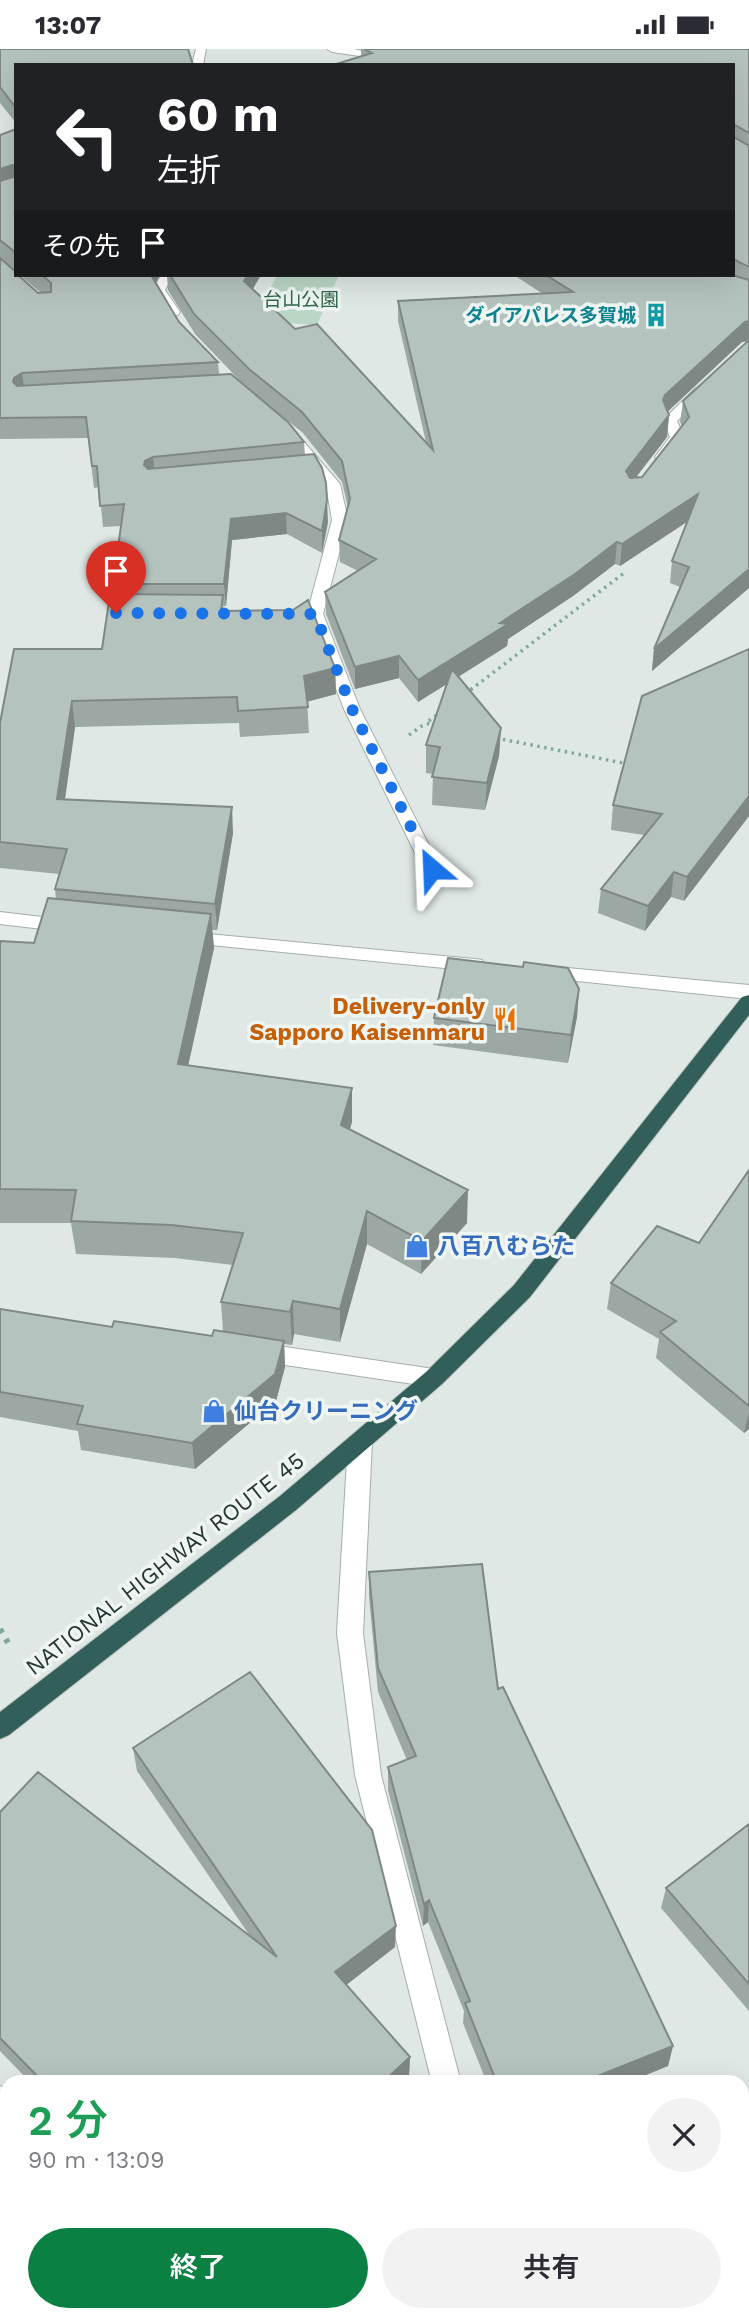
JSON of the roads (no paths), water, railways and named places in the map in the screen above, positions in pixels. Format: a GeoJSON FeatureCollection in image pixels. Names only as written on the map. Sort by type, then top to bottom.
{"type":"FeatureCollection","features":[{"type":"Feature","properties":{"kind":"highway","name":"NATIONAL HIGHWAY ROUTE 45"},"geometry":{"type":"LineString","coordinates":[[0,1727],[288,1503],[434,1378],[522,1290],[749,1002]]}},
{"type":"Feature","properties":{"kind":"street"},"geometry":{"type":"LineString","coordinates":[[332,49],[378,54],[350,63]]}},
{"type":"Feature","properties":{"kind":"street"},"geometry":{"type":"LineString","coordinates":[[166,277],[159,290],[183,328]]}},
{"type":"Feature","properties":{"kind":"street"},"geometry":{"type":"LineString","coordinates":[[655,466],[677,437],[670,420],[715,377]]}},
{"type":"Feature","properties":{"kind":"street"},"geometry":{"type":"LineString","coordinates":[[277,423],[296,438],[312,468],[332,484],[340,520],[309,614],[352,709],[432,869]]}},
{"type":"Feature","properties":{"kind":"street"},"geometry":{"type":"LineString","coordinates":[[0,918],[86,928]]}},
{"type":"Feature","properties":{"kind":"street"},"geometry":{"type":"LineString","coordinates":[[169,936],[500,968]]}},
{"type":"Feature","properties":{"kind":"street"},"geometry":{"type":"LineString","coordinates":[[528,970],[749,992]]}},
{"type":"Feature","properties":{"kind":"street"},"geometry":{"type":"LineString","coordinates":[[232,1348],[434,1378]]}},
{"type":"Feature","properties":{"kind":"street"},"geometry":{"type":"LineString","coordinates":[[359,1443],[350,1633],[369,1775],[445,2075]]}},
{"type":"Feature","properties":{"kind":"place","name":"ダイアパレス多賀城"},"geometry":{"type":"Point","coordinates":[656,315]}},
{"type":"Feature","properties":{"kind":"place","name":"Delivery-only Sapporo Kaisenmaru"},"geometry":{"type":"Point","coordinates":[505,1019]}},
{"type":"Feature","properties":{"kind":"place","name":"八百八むらた"},"geometry":{"type":"Point","coordinates":[417,1246]}},
{"type":"Feature","properties":{"kind":"place","name":"仙台クリーニング"},"geometry":{"type":"Point","coordinates":[214,1411]}},
{"type":"Feature","properties":{"kind":"park label","name":"台山公園"},"geometry":{"type":"Point","coordinates":[301,299]}}]}
